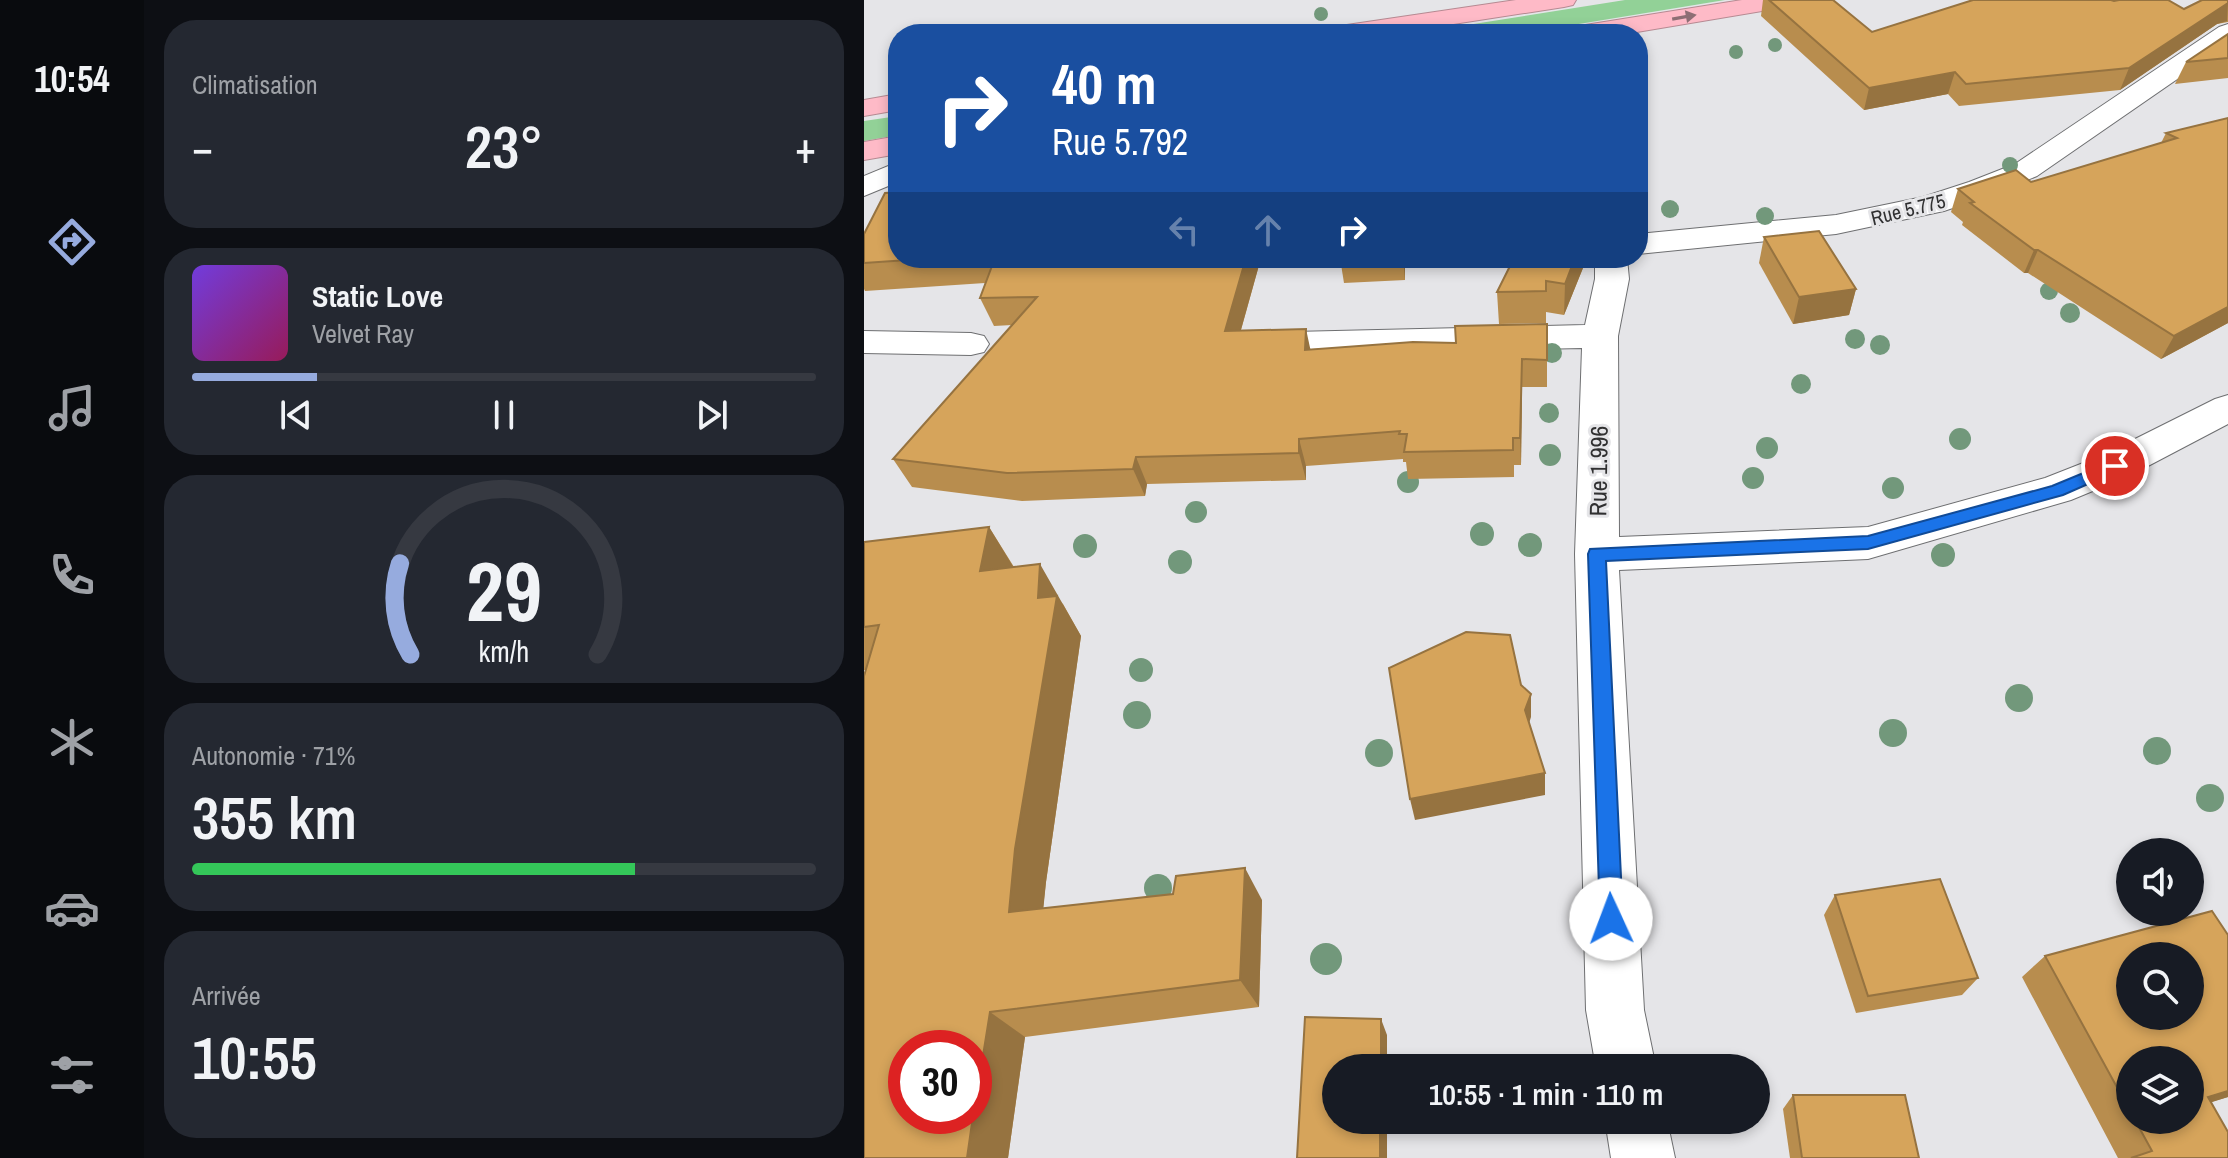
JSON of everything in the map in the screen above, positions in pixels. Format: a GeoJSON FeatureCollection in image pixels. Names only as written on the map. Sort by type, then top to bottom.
{"type":"FeatureCollection","features":[{"type":"Feature","properties":{"kind":"highway"},"geometry":{"type":"LineString","coordinates":[[1406,24],[1564,0]]}},
{"type":"Feature","properties":{"kind":"highway"},"geometry":{"type":"LineString","coordinates":[[1640,24],[1786,0]]}},
{"type":"Feature","properties":{"kind":"highway"},"geometry":{"type":"LineString","coordinates":[[864,108],[888,104]]}},
{"type":"Feature","properties":{"kind":"highway"},"geometry":{"type":"LineString","coordinates":[[864,151],[888,147]]}},
{"type":"Feature","properties":{"kind":"street","name":"Rue 5.775"},"geometry":{"type":"LineString","coordinates":[[1648,243],[1744,237],[1872,219],[1904,213],[2000,182],[2026,170],[2228,32]]}},
{"type":"Feature","properties":{"kind":"street"},"geometry":{"type":"LineString","coordinates":[[864,187],[888,176]]}},
{"type":"Feature","properties":{"kind":"street","name":"Rue 1.996"},"geometry":{"type":"LineString","coordinates":[[1611,268],[1600,336],[1597,554],[1615,1010],[1623,1054]]}},
{"type":"Feature","properties":{"kind":"street"},"geometry":{"type":"LineString","coordinates":[[1293,343],[1600,336]]}},
{"type":"Feature","properties":{"kind":"street"},"geometry":{"type":"LineString","coordinates":[[864,342],[971,344]]}},
{"type":"Feature","properties":{"kind":"street"},"geometry":{"type":"LineString","coordinates":[[1597,554],[1868,543],[2057,490],[2115,466],[2228,408]]}},
{"type":"Feature","properties":{"kind":"street"},"geometry":{"type":"LineString","coordinates":[[1639,1134],[1643,1158]]}},
{"type":"Feature","properties":{"kind":"green space"},"geometry":{"type":"Polygon","coordinates":[[[1625,0],[1725,0],[1579,24],[1473,24],[1625,0]]]}},
{"type":"Feature","properties":{"kind":"green space"},"geometry":{"type":"Polygon","coordinates":[[[888,117],[888,137],[864,141],[864,121],[888,117]]]}},
{"type":"Feature","properties":{"kind":"building"},"geometry":{"type":"Polygon","coordinates":[[[1769,0],[1833,0],[1872,32],[1973,0],[2168,0],[2184,9],[2202,0],[2228,0],[2228,3],[2129,68],[1966,84],[1955,72],[1869,88],[1769,0]]]}},
{"type":"Feature","properties":{"kind":"building"},"geometry":{"type":"Polygon","coordinates":[[[2228,34],[2228,58],[2186,62],[2228,34]]]}},
{"type":"Feature","properties":{"kind":"building"},"geometry":{"type":"Polygon","coordinates":[[[2228,118],[2228,307],[2174,336],[2034,250],[1970,203],[1974,202],[1958,189],[2016,170],[2031,182],[2177,138],[2166,133],[2228,118]]]}},
{"type":"Feature","properties":{"kind":"building"},"geometry":{"type":"Polygon","coordinates":[[[885,193],[888,193],[888,261],[864,263],[864,234],[885,193]]]}},
{"type":"Feature","properties":{"kind":"building"},"geometry":{"type":"Polygon","coordinates":[[[1819,231],[1856,289],[1799,297],[1764,237],[1819,231]]]}},
{"type":"Feature","properties":{"kind":"building"},"geometry":{"type":"Polygon","coordinates":[[[991,268],[1243,268],[1225,331],[1306,329],[1305,350],[1413,342],[1456,343],[1455,326],[1547,324],[1547,360],[1522,359],[1520,438],[1513,438],[1513,450],[1404,452],[1407,434],[1399,434],[1400,431],[1299,439],[1299,453],[1136,457],[1133,469],[1007,473],[893,459],[1037,297],[980,298],[991,268]]]}},
{"type":"Feature","properties":{"kind":"building"},"geometry":{"type":"Polygon","coordinates":[[[1509,268],[1571,268],[1565,284],[1546,281],[1546,291],[1497,292],[1509,268]]]}},
{"type":"Feature","properties":{"kind":"building"},"geometry":{"type":"Polygon","coordinates":[[[989,527],[980,571],[1040,564],[1038,598],[1057,596],[1015,849],[1009,912],[1173,894],[1176,876],[1245,868],[1240,980],[990,1012],[987,1030],[888,1030],[888,1134],[970,1134],[967,1158],[864,1158],[864,676],[879,625],[864,627],[864,542],[989,527]]]}},
{"type":"Feature","properties":{"kind":"building"},"geometry":{"type":"Polygon","coordinates":[[[1466,632],[1510,635],[1521,685],[1531,694],[1525,710],[1545,773],[1410,799],[1389,668],[1466,632]]]}},
{"type":"Feature","properties":{"kind":"building"},"geometry":{"type":"Polygon","coordinates":[[[1940,879],[1978,978],[1868,996],[1835,895],[1940,879]]]}},
{"type":"Feature","properties":{"kind":"building"},"geometry":{"type":"Polygon","coordinates":[[[2212,911],[2228,935],[2228,1091],[2208,1097],[2228,1132],[2228,1158],[2131,1158],[2152,1151],[2143,1134],[2204,1134],[2204,1046],[2116,1046],[2116,1085],[2045,956],[2156,926],[2204,926],[2204,913],[2212,911]]]}},
{"type":"Feature","properties":{"kind":"building"},"geometry":{"type":"Polygon","coordinates":[[[1305,1017],[1381,1019],[1381,1054],[1322,1054],[1322,1134],[1380,1134],[1380,1158],[1297,1158],[1305,1017]]]}},
{"type":"Feature","properties":{"kind":"building"},"geometry":{"type":"Polygon","coordinates":[[[1793,1095],[1905,1095],[1919,1158],[1802,1158],[1793,1095]]]}},
{"type":"Feature","properties":{"kind":"route"},"geometry":{"type":"LineString","coordinates":[[1611,919],[1597,554],[1868,543],[2057,490],[2115,466]]}}]}
